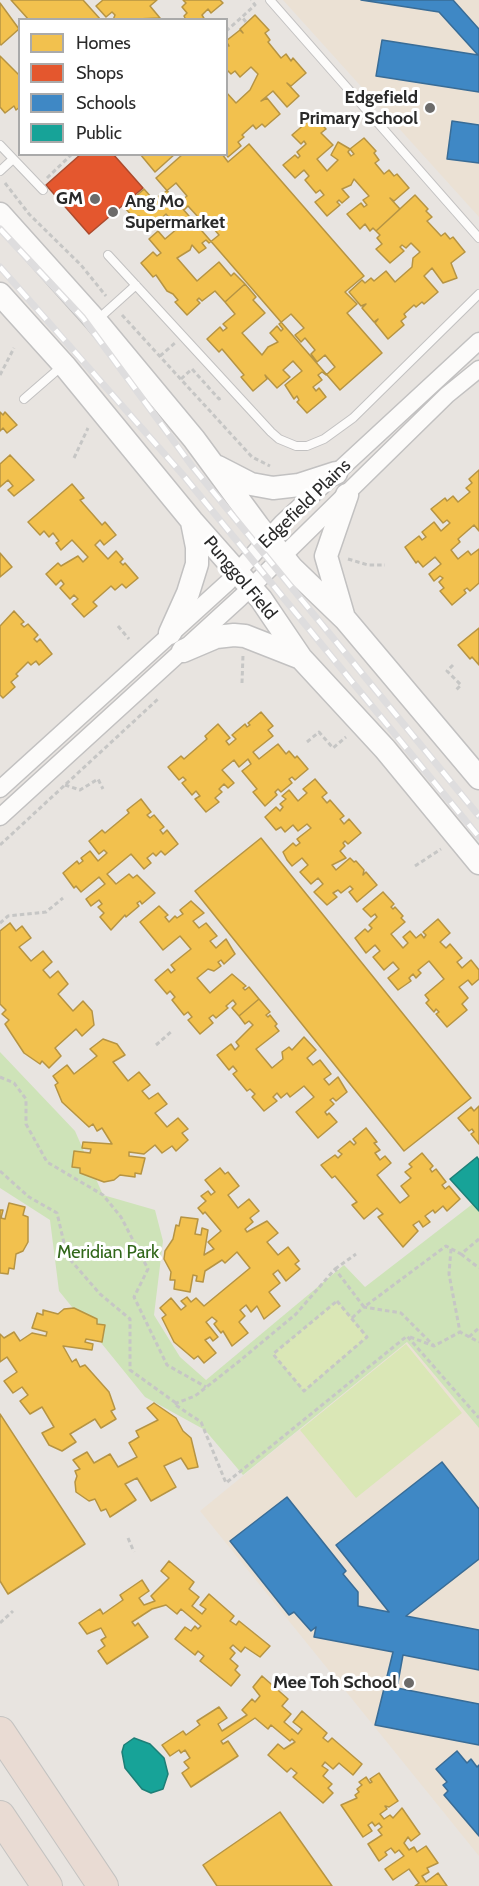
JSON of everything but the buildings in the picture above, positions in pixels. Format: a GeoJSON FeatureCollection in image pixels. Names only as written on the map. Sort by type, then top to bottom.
{"type":"FeatureCollection","features":[{"type":"Feature","properties":{"kind":"highway"},"geometry":{"type":"LineString","coordinates":[[0,1732],[103,1886]]}},
{"type":"Feature","properties":{"kind":"highway"},"geometry":{"type":"LineString","coordinates":[[0,1816],[47,1886]]}},
{"type":"Feature","properties":{"kind":"street"},"geometry":{"type":"LineString","coordinates":[[0,214],[96,321],[217,467],[267,538],[345,619],[479,778]]}},
{"type":"Feature","properties":{"kind":"street","name":"Punggol Field"},"geometry":{"type":"LineString","coordinates":[[0,294],[64,364],[192,521],[244,579],[301,658],[385,749],[479,864]]}},
{"type":"Feature","properties":{"kind":"street","name":"Edgefield Plains"},"geometry":{"type":"LineString","coordinates":[[244,579],[267,538],[479,341]]}},
{"type":"Feature","properties":{"kind":"street","name":"Edgefield Plains"},"geometry":{"type":"LineString","coordinates":[[0,817],[244,579],[283,556],[447,395],[479,369]]}},
{"type":"Feature","properties":{"kind":"street"},"geometry":{"type":"LineString","coordinates":[[217,467],[251,484],[273,488],[299,485],[336,473]]}},
{"type":"Feature","properties":{"kind":"street"},"geometry":{"type":"LineString","coordinates":[[345,619],[326,556],[346,495]]}},
{"type":"Feature","properties":{"kind":"street"},"geometry":{"type":"LineString","coordinates":[[192,521],[197,547],[197,564],[177,642],[234,635],[245,636],[301,658]]}},
{"type":"Feature","properties":{"kind":"street","name":"Edgefield Plains"},"geometry":{"type":"LineString","coordinates":[[0,789],[177,642]]}},
{"type":"Feature","properties":{"kind":"lane"},"geometry":{"type":"LineString","coordinates":[[270,0],[479,238]]}},
{"type":"Feature","properties":{"kind":"lane"},"geometry":{"type":"LineString","coordinates":[[1,148],[41,188]]}},
{"type":"Feature","properties":{"kind":"lane"},"geometry":{"type":"LineString","coordinates":[[0,171],[14,159]]}},
{"type":"Feature","properties":{"kind":"lane"},"geometry":{"type":"LineString","coordinates":[[108,255],[279,439],[296,446],[307,446],[324,439],[353,418],[479,294]]}},
{"type":"Feature","properties":{"kind":"lane"},"geometry":{"type":"LineString","coordinates":[[96,321],[136,285]]}},
{"type":"Feature","properties":{"kind":"lane"},"geometry":{"type":"LineString","coordinates":[[24,399],[64,364]]}},
{"type":"Feature","properties":{"kind":"path"},"geometry":{"type":"LineString","coordinates":[[228,29],[255,5],[251,0]]}},
{"type":"Feature","properties":{"kind":"path"},"geometry":{"type":"LineString","coordinates":[[242,17],[246,22]]}},
{"type":"Feature","properties":{"kind":"path"},"geometry":{"type":"LineString","coordinates":[[41,188],[70,156]]}},
{"type":"Feature","properties":{"kind":"path"},"geometry":{"type":"LineString","coordinates":[[0,177],[29,213],[81,265],[113,305],[252,457],[278,470],[273,488]]}},
{"type":"Feature","properties":{"kind":"path"},"geometry":{"type":"LineString","coordinates":[[0,375],[14,348]]}},
{"type":"Feature","properties":{"kind":"path"},"geometry":{"type":"LineString","coordinates":[[160,356],[168,349]]}},
{"type":"Feature","properties":{"kind":"path"},"geometry":{"type":"LineString","coordinates":[[181,379],[192,369],[219,399],[232,389]]}},
{"type":"Feature","properties":{"kind":"path"},"geometry":{"type":"LineString","coordinates":[[74,458],[88,428]]}},
{"type":"Feature","properties":{"kind":"path"},"geometry":{"type":"LineString","coordinates":[[348,559],[368,565],[385,565]]}},
{"type":"Feature","properties":{"kind":"path"},"geometry":{"type":"LineString","coordinates":[[117,626],[129,639]]}},
{"type":"Feature","properties":{"kind":"path"},"geometry":{"type":"LineString","coordinates":[[232,653],[243,653],[252,657]]}},
{"type":"Feature","properties":{"kind":"path"},"geometry":{"type":"LineString","coordinates":[[242,683],[243,653]]}},
{"type":"Feature","properties":{"kind":"path"},"geometry":{"type":"LineString","coordinates":[[453,665],[447,670],[461,686],[456,690]]}},
{"type":"Feature","properties":{"kind":"path"},"geometry":{"type":"LineString","coordinates":[[0,845],[163,693]]}},
{"type":"Feature","properties":{"kind":"path"},"geometry":{"type":"LineString","coordinates":[[339,729],[353,745]]}},
{"type":"Feature","properties":{"kind":"path"},"geometry":{"type":"LineString","coordinates":[[307,742],[319,732],[333,748],[346,737]]}},
{"type":"Feature","properties":{"kind":"path"},"geometry":{"type":"LineString","coordinates":[[65,785],[80,790],[98,779],[104,789]]}},
{"type":"Feature","properties":{"kind":"path"},"geometry":{"type":"LineString","coordinates":[[415,866],[444,847]]}},
{"type":"Feature","properties":{"kind":"path"},"geometry":{"type":"LineString","coordinates":[[0,923],[8,916],[46,912],[63,898]]}},
{"type":"Feature","properties":{"kind":"path"},"geometry":{"type":"LineString","coordinates":[[156,1045],[172,1031]]}},
{"type":"Feature","properties":{"kind":"path"},"geometry":{"type":"LineString","coordinates":[[0,1077],[14,1083],[26,1098],[26,1124],[47,1162],[103,1195],[121,1217],[148,1269],[134,1296],[167,1365],[207,1386]]}},
{"type":"Feature","properties":{"kind":"path"},"geometry":{"type":"LineString","coordinates":[[0,1171],[29,1197],[57,1214],[67,1256],[100,1294],[130,1319],[130,1370],[201,1422],[226,1483],[407,1336]]}},
{"type":"Feature","properties":{"kind":"path"},"geometry":{"type":"LineString","coordinates":[[461,1254],[479,1239]]}},
{"type":"Feature","properties":{"kind":"path"},"geometry":{"type":"LineString","coordinates":[[351,1318],[446,1246],[479,1268]]}},
{"type":"Feature","properties":{"kind":"path"},"geometry":{"type":"LineString","coordinates":[[451,1248],[449,1274],[460,1332]]}},
{"type":"Feature","properties":{"kind":"path"},"geometry":{"type":"LineString","coordinates":[[174,1404],[195,1396],[296,1314],[335,1269],[356,1254]]}},
{"type":"Feature","properties":{"kind":"path"},"geometry":{"type":"LineString","coordinates":[[335,1269],[364,1307],[401,1314],[434,1346]]}},
{"type":"Feature","properties":{"kind":"path"},"geometry":{"type":"LineString","coordinates":[[337,1301],[351,1318],[367,1337],[304,1391],[273,1354],[337,1301]]}},
{"type":"Feature","properties":{"kind":"path"},"geometry":{"type":"LineString","coordinates":[[469,1337],[479,1328]]}},
{"type":"Feature","properties":{"kind":"path"},"geometry":{"type":"LineString","coordinates":[[407,1336],[434,1346],[460,1332]]}},
{"type":"Feature","properties":{"kind":"path"},"geometry":{"type":"LineString","coordinates":[[460,1332],[479,1342]]}},
{"type":"Feature","properties":{"kind":"path"},"geometry":{"type":"LineString","coordinates":[[407,1336],[479,1418]]}},
{"type":"Feature","properties":{"kind":"path"},"geometry":{"type":"LineString","coordinates":[[128,1538],[134,1552]]}},
{"type":"Feature","properties":{"kind":"path"},"geometry":{"type":"LineString","coordinates":[[0,1623],[13,1611]]}},
{"type":"Feature","properties":{"kind":"shaded area","name":"Edgefield Primary School"},"geometry":{"type":"Polygon","coordinates":[[[283,0],[479,0],[479,217],[283,0]]]}},
{"type":"Feature","properties":{"kind":"shaded area","name":"Mee Toh School"},"geometry":{"type":"Polygon","coordinates":[[[407,1342],[479,1428],[479,1856],[200,1511],[407,1342]]]}},
{"type":"Feature","properties":{"kind":"green space","name":"Meridian Park"},"geometry":{"type":"Polygon","coordinates":[[[0,1052],[75,1131],[103,1195],[155,1210],[163,1241],[154,1315],[180,1357],[206,1380],[344,1265],[365,1287],[479,1199],[479,1428],[407,1342],[243,1475],[205,1430],[145,1397],[59,1291],[50,1220],[0,1188],[0,1052]]]}},
{"type":"Feature","properties":{"kind":"green space"},"geometry":{"type":"Polygon","coordinates":[[[337,1301],[367,1337],[304,1391],[273,1354],[337,1301]]]}},
{"type":"Feature","properties":{"kind":"green space"},"geometry":{"type":"Polygon","coordinates":[[[406,1344],[462,1413],[356,1498],[300,1430],[406,1344]]]}},
{"type":"Feature","properties":{"kind":"railway"},"geometry":{"type":"LineString","coordinates":[[0,229],[83,318],[192,466],[479,816]]}},
{"type":"Feature","properties":{"kind":"railway"},"geometry":{"type":"LineString","coordinates":[[0,267],[183,475],[479,837]]}},
{"type":"Feature","properties":{"kind":"place","name":"Edgefield Primary School"},"geometry":{"type":"Point","coordinates":[430,108]}},
{"type":"Feature","properties":{"kind":"place","name":"GM"},"geometry":{"type":"Point","coordinates":[95,199]}},
{"type":"Feature","properties":{"kind":"place","name":"Ang Mo Supermarket"},"geometry":{"type":"Point","coordinates":[113,212]}},
{"type":"Feature","properties":{"kind":"place","name":"Mee Toh School"},"geometry":{"type":"Point","coordinates":[409,1683]}}]}
